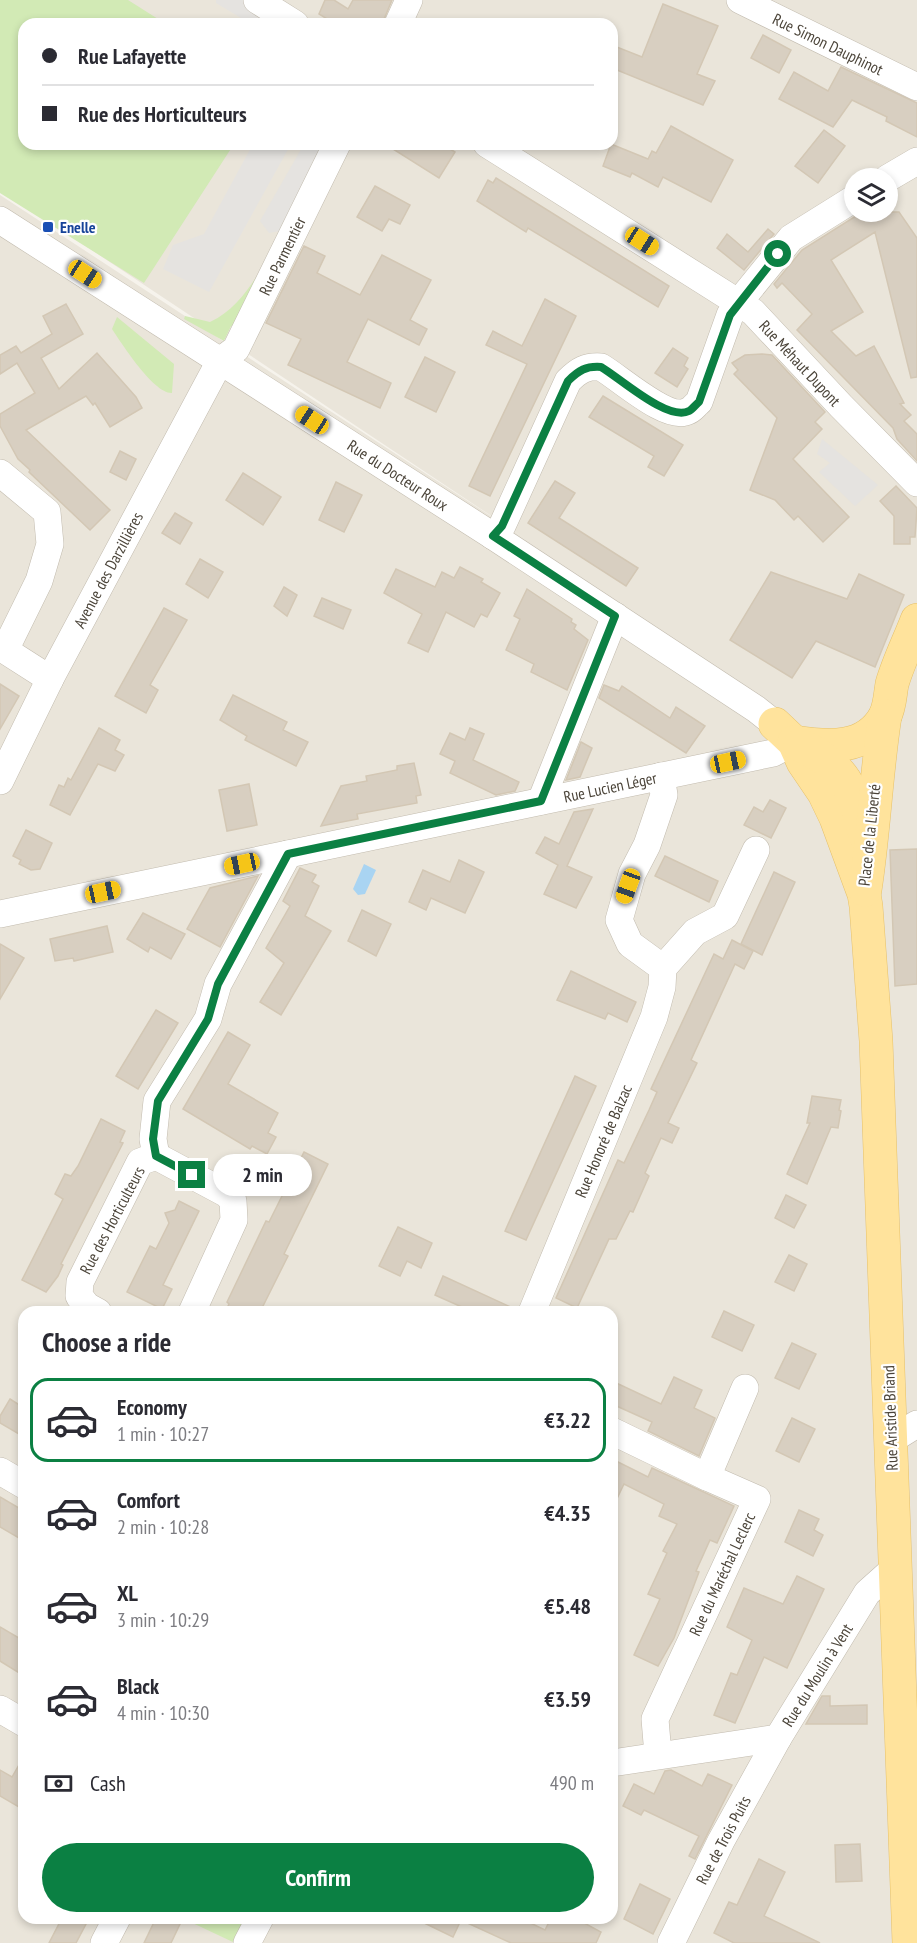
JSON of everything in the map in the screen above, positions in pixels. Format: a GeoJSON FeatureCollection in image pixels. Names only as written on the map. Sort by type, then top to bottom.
{"type":"FeatureCollection","features":[{"type":"Feature","properties":{"kind":"main road"},"geometry":{"type":"LineString","coordinates":[[778,727],[798,728],[839,723],[862,713],[892,683],[917,620]]}},
{"type":"Feature","properties":{"kind":"main road","name":"Place de la Liberté"},"geometry":{"type":"LineString","coordinates":[[861,777],[892,683]]}},
{"type":"Feature","properties":{"kind":"main road"},"geometry":{"type":"LineString","coordinates":[[778,727],[830,747],[848,744],[880,722]]}},
{"type":"Feature","properties":{"kind":"main road"},"geometry":{"type":"LineString","coordinates":[[778,727],[834,765],[861,777],[860,854]]}},
{"type":"Feature","properties":{"kind":"main road","name":"Place de la Liberté"},"geometry":{"type":"LineString","coordinates":[[778,727],[828,801],[860,854],[864,894]]}},
{"type":"Feature","properties":{"kind":"main road","name":"Rue Aristide Briand"},"geometry":{"type":"LineString","coordinates":[[864,894],[904,1432],[903,1587],[908,1668],[909,1943]]}},
{"type":"Feature","properties":{"kind":"street"},"geometry":{"type":"LineString","coordinates":[[257,0],[286,18]]}},
{"type":"Feature","properties":{"kind":"street"},"geometry":{"type":"LineString","coordinates":[[400,18],[408,0]]}},
{"type":"Feature","properties":{"kind":"street","name":"Rue Simon Dauphinot"},"geometry":{"type":"LineString","coordinates":[[740,0],[917,87]]}},
{"type":"Feature","properties":{"kind":"street","name":"Rue Parmentier"},"geometry":{"type":"LineString","coordinates":[[220,361],[236,349],[334,150]]}},
{"type":"Feature","properties":{"kind":"street","name":"Rue Méhaut Dupont"},"geometry":{"type":"LineString","coordinates":[[497,150],[753,312],[840,406],[917,483]]}},
{"type":"Feature","properties":{"kind":"street"},"geometry":{"type":"LineString","coordinates":[[898,172],[917,161]]}},
{"type":"Feature","properties":{"kind":"street"},"geometry":{"type":"LineString","coordinates":[[493,536],[502,526],[568,381],[578,370],[589,366],[601,367],[663,409],[677,413],[689,411],[699,402],[730,315],[739,302],[791,238],[844,205]]}},
{"type":"Feature","properties":{"kind":"street","name":"Rue du Docteur Roux"},"geometry":{"type":"LineString","coordinates":[[0,219],[493,536],[778,727]]}},
{"type":"Feature","properties":{"kind":"street","name":"Avenue des Darzillières"},"geometry":{"type":"LineString","coordinates":[[0,781],[50,679],[220,361]]}},
{"type":"Feature","properties":{"kind":"street"},"geometry":{"type":"LineString","coordinates":[[0,473],[46,512],[50,544],[39,581],[2,649],[50,679]]}},
{"type":"Feature","properties":{"kind":"street"},"geometry":{"type":"LineString","coordinates":[[541,801],[615,616]]}},
{"type":"Feature","properties":{"kind":"street","name":"Rue Lucien Léger"},"geometry":{"type":"LineString","coordinates":[[0,914],[773,753],[778,727]]}},
{"type":"Feature","properties":{"kind":"street"},"geometry":{"type":"LineString","coordinates":[[661,776],[664,795],[647,845],[632,874],[619,920],[630,944],[663,968],[695,932],[725,915],[756,850]]}},
{"type":"Feature","properties":{"kind":"street"},"geometry":{"type":"LineString","coordinates":[[156,1156],[153,1139],[158,1101],[208,1019],[218,984],[288,854]]}},
{"type":"Feature","properties":{"kind":"street","name":"Rue Honoré de Balzac"},"geometry":{"type":"LineString","coordinates":[[534,1306],[654,1017],[662,987],[663,968]]}},
{"type":"Feature","properties":{"kind":"street","name":"Rue des Horticulteurs"},"geometry":{"type":"LineString","coordinates":[[87,1306],[79,1296],[80,1282],[140,1162],[156,1156],[227,1194],[235,1210],[234,1220],[195,1306]]}},
{"type":"Feature","properties":{"kind":"street"},"geometry":{"type":"LineString","coordinates":[[618,1434],[707,1476],[745,1388]]}},
{"type":"Feature","properties":{"kind":"street"},"geometry":{"type":"LineString","coordinates":[[0,1471],[18,1482]]}},
{"type":"Feature","properties":{"kind":"street","name":"Rue du Maréchal Leclerc"},"geometry":{"type":"LineString","coordinates":[[658,1755],[655,1719],[757,1499],[707,1476]]}},
{"type":"Feature","properties":{"kind":"street","name":"Rue du Moulin à Vent"},"geometry":{"type":"LineString","coordinates":[[618,1762],[778,1738],[867,1593],[903,1587]]}},
{"type":"Feature","properties":{"kind":"street"},"geometry":{"type":"LineString","coordinates":[[0,1709],[18,1720]]}},
{"type":"Feature","properties":{"kind":"street","name":"Rue de Trois Puits"},"geometry":{"type":"LineString","coordinates":[[671,1943],[721,1841],[778,1738]]}},
{"type":"Feature","properties":{"kind":"street"},"geometry":{"type":"LineString","coordinates":[[104,1943],[114,1924]]}},
{"type":"Feature","properties":{"kind":"street"},"geometry":{"type":"LineString","coordinates":[[247,1943],[257,1924]]}},
{"type":"Feature","properties":{"kind":"shaded area"},"geometry":{"type":"Polygon","coordinates":[[[0,0],[917,0],[917,1943],[0,1943],[0,195],[529,541],[0,189],[0,0]]]}},
{"type":"Feature","properties":{"kind":"shaded area"},"geometry":{"type":"Polygon","coordinates":[[[216,0],[243,0],[271,18],[241,18],[216,3],[216,0]]]}},
{"type":"Feature","properties":{"kind":"shaded area"},"geometry":{"type":"Polygon","coordinates":[[[250,150],[288,150],[209,292],[163,269],[173,245],[204,234],[250,150]]]}},
{"type":"Feature","properties":{"kind":"shaded area"},"geometry":{"type":"Polygon","coordinates":[[[301,150],[325,150],[285,230],[269,233],[260,221],[301,150]]]}},
{"type":"Feature","properties":{"kind":"shaded area"},"geometry":{"type":"Polygon","coordinates":[[[822,439],[878,485],[855,506],[819,472],[830,463],[817,454],[822,439]]]}},
{"type":"Feature","properties":{"kind":"green space"},"geometry":{"type":"Polygon","coordinates":[[[0,0],[128,0],[156,18],[18,18],[18,150],[230,150],[144,283],[0,193],[0,0]]]}},
{"type":"Feature","properties":{"kind":"green space"},"geometry":{"type":"Polygon","coordinates":[[[262,268],[237,327],[231,326],[224,341],[184,319],[185,316],[210,322],[227,312],[240,299],[262,268]]]}},
{"type":"Feature","properties":{"kind":"green space"},"geometry":{"type":"Polygon","coordinates":[[[117,317],[174,364],[172,393],[156,386],[131,356],[112,329],[117,317]]]}},
{"type":"Feature","properties":{"kind":"green space"},"geometry":{"type":"Polygon","coordinates":[[[195,1924],[246,1924],[235,1943],[195,1924]]]}},
{"type":"Feature","properties":{"kind":"water"},"geometry":{"type":"Polygon","coordinates":[[[364,864],[376,870],[365,894],[358,895],[353,889],[364,864]]]}},
{"type":"Feature","properties":{"kind":"building"},"geometry":{"type":"Polygon","coordinates":[[[325,0],[334,0],[348,9],[353,0],[392,0],[384,18],[325,18],[319,14],[325,0]]]}},
{"type":"Feature","properties":{"kind":"building"},"geometry":{"type":"Polygon","coordinates":[[[663,4],[718,26],[697,74],[715,81],[703,105],[618,70],[618,47],[642,57],[663,4]]]}},
{"type":"Feature","properties":{"kind":"building"},"geometry":{"type":"Polygon","coordinates":[[[763,35],[791,50],[779,73],[751,58],[763,35]]]}},
{"type":"Feature","properties":{"kind":"building"},"geometry":{"type":"Polygon","coordinates":[[[841,67],[917,103],[917,137],[886,121],[887,117],[852,100],[833,127],[779,99],[794,72],[828,91],[841,67]]]}},
{"type":"Feature","properties":{"kind":"building"},"geometry":{"type":"Polygon","coordinates":[[[671,126],[733,160],[711,202],[663,177],[658,187],[632,173],[630,177],[603,166],[609,150],[618,150],[618,147],[648,159],[652,151],[656,153],[671,126]]]}},
{"type":"Feature","properties":{"kind":"building"},"geometry":{"type":"Polygon","coordinates":[[[824,130],[845,146],[818,183],[795,166],[824,130]]]}},
{"type":"Feature","properties":{"kind":"building"},"geometry":{"type":"Polygon","coordinates":[[[395,150],[452,150],[455,152],[439,178],[395,150]]]}},
{"type":"Feature","properties":{"kind":"building"},"geometry":{"type":"Polygon","coordinates":[[[496,178],[669,286],[658,307],[528,228],[526,232],[477,201],[488,180],[493,183],[496,178]]]}},
{"type":"Feature","properties":{"kind":"building"},"geometry":{"type":"Polygon","coordinates":[[[375,186],[410,205],[400,224],[389,219],[382,231],[357,217],[375,186]]]}},
{"type":"Feature","properties":{"kind":"building"},"geometry":{"type":"Polygon","coordinates":[[[898,212],[917,238],[917,377],[911,378],[875,232],[831,260],[863,312],[831,331],[856,356],[874,346],[904,403],[900,404],[911,415],[904,421],[917,434],[917,461],[897,439],[893,428],[797,330],[812,314],[782,283],[777,288],[774,284],[802,250],[846,222],[898,222],[898,212]]]}},
{"type":"Feature","properties":{"kind":"building"},"geometry":{"type":"Polygon","coordinates":[[[768,229],[774,234],[744,270],[717,248],[727,234],[748,252],[768,229]]]}},
{"type":"Feature","properties":{"kind":"building"},"geometry":{"type":"Polygon","coordinates":[[[304,246],[325,256],[317,273],[360,295],[382,255],[431,280],[410,320],[427,329],[419,345],[368,319],[347,362],[391,383],[380,408],[288,365],[301,339],[266,323],[304,246]]]}},
{"type":"Feature","properties":{"kind":"building"},"geometry":{"type":"Polygon","coordinates":[[[545,299],[576,316],[490,496],[469,486],[527,364],[486,345],[493,331],[522,346],[545,299]]]}},
{"type":"Feature","properties":{"kind":"building"},"geometry":{"type":"Polygon","coordinates":[[[66,304],[83,334],[41,358],[59,389],[97,353],[136,397],[142,408],[110,427],[95,403],[93,405],[86,396],[26,430],[110,510],[90,530],[29,472],[30,470],[18,459],[0,426],[0,414],[35,393],[17,363],[0,374],[0,355],[16,346],[21,353],[52,334],[43,316],[66,304]]]}},
{"type":"Feature","properties":{"kind":"building"},"geometry":{"type":"Polygon","coordinates":[[[673,348],[688,358],[684,366],[688,369],[677,387],[655,373],[673,348]]]}},
{"type":"Feature","properties":{"kind":"building"},"geometry":{"type":"Polygon","coordinates":[[[745,355],[772,355],[825,412],[815,422],[822,429],[793,459],[849,517],[823,542],[798,516],[794,520],[775,500],[750,490],[777,418],[734,374],[738,370],[732,363],[745,355]]]}},
{"type":"Feature","properties":{"kind":"building"},"geometry":{"type":"Polygon","coordinates":[[[425,357],[455,372],[436,412],[405,397],[425,357]]]}},
{"type":"Feature","properties":{"kind":"building"},"geometry":{"type":"Polygon","coordinates":[[[603,396],[683,445],[664,476],[648,467],[654,456],[589,417],[603,396]]]}},
{"type":"Feature","properties":{"kind":"building"},"geometry":{"type":"Polygon","coordinates":[[[120,451],[136,459],[126,480],[110,472],[120,451]]]}},
{"type":"Feature","properties":{"kind":"building"},"geometry":{"type":"Polygon","coordinates":[[[243,473],[281,497],[263,525],[226,500],[243,473]]]}},
{"type":"Feature","properties":{"kind":"building"},"geometry":{"type":"Polygon","coordinates":[[[555,481],[575,493],[559,518],[638,568],[626,586],[528,523],[555,481]]]}},
{"type":"Feature","properties":{"kind":"building"},"geometry":{"type":"Polygon","coordinates":[[[336,482],[362,495],[344,532],[319,520],[336,482]]]}},
{"type":"Feature","properties":{"kind":"building"},"geometry":{"type":"Polygon","coordinates":[[[896,486],[917,508],[915,537],[910,537],[910,544],[894,544],[894,516],[880,501],[896,486]]]}},
{"type":"Feature","properties":{"kind":"building"},"geometry":{"type":"Polygon","coordinates":[[[175,513],[192,523],[180,544],[162,533],[175,513]]]}},
{"type":"Feature","properties":{"kind":"building"},"geometry":{"type":"Polygon","coordinates":[[[200,559],[223,572],[208,598],[186,584],[200,559]]]}},
{"type":"Feature","properties":{"kind":"building"},"geometry":{"type":"Polygon","coordinates":[[[460,567],[483,579],[481,582],[500,593],[487,617],[481,614],[474,627],[446,612],[428,652],[408,643],[422,614],[384,593],[396,569],[435,587],[442,572],[454,578],[460,567]]]}},
{"type":"Feature","properties":{"kind":"building"},"geometry":{"type":"Polygon","coordinates":[[[771,572],[847,599],[859,574],[904,595],[875,667],[816,641],[792,678],[730,640],[771,572]]]}},
{"type":"Feature","properties":{"kind":"building"},"geometry":{"type":"Polygon","coordinates":[[[284,587],[297,595],[287,616],[274,606],[284,587]]]}},
{"type":"Feature","properties":{"kind":"building"},"geometry":{"type":"Polygon","coordinates":[[[527,589],[572,619],[571,622],[576,625],[574,629],[588,640],[567,690],[531,672],[534,664],[506,650],[520,619],[514,616],[527,589]]]}},
{"type":"Feature","properties":{"kind":"building"},"geometry":{"type":"Polygon","coordinates":[[[322,598],[351,610],[343,629],[314,616],[322,598]]]}},
{"type":"Feature","properties":{"kind":"building"},"geometry":{"type":"Polygon","coordinates":[[[164,608],[187,620],[150,685],[158,690],[146,713],[115,696],[164,608]]]}},
{"type":"Feature","properties":{"kind":"building"},"geometry":{"type":"Polygon","coordinates":[[[0,684],[19,696],[0,729],[0,684]]]}},
{"type":"Feature","properties":{"kind":"building"},"geometry":{"type":"Polygon","coordinates":[[[604,685],[619,691],[622,686],[670,718],[676,707],[705,726],[686,753],[599,698],[604,685]]]}},
{"type":"Feature","properties":{"kind":"building"},"geometry":{"type":"Polygon","coordinates":[[[233,695],[287,722],[283,730],[308,742],[296,766],[245,740],[247,736],[220,720],[233,695]]]}},
{"type":"Feature","properties":{"kind":"building"},"geometry":{"type":"Polygon","coordinates":[[[99,728],[120,740],[115,750],[124,755],[115,771],[98,764],[70,815],[50,805],[59,785],[64,787],[68,778],[71,780],[99,728]]]}},
{"type":"Feature","properties":{"kind":"building"},"geometry":{"type":"Polygon","coordinates":[[[470,728],[484,734],[473,760],[519,782],[515,791],[496,795],[450,773],[455,761],[440,754],[450,733],[465,740],[470,728]]]}},
{"type":"Feature","properties":{"kind":"building"},"geometry":{"type":"Polygon","coordinates":[[[581,742],[592,748],[580,777],[566,780],[581,742]]]}},
{"type":"Feature","properties":{"kind":"building"},"geometry":{"type":"Polygon","coordinates":[[[414,763],[421,795],[416,796],[417,803],[357,814],[358,819],[321,826],[341,786],[367,781],[366,776],[397,770],[397,766],[414,763]]]}},
{"type":"Feature","properties":{"kind":"building"},"geometry":{"type":"Polygon","coordinates":[[[249,784],[257,825],[227,831],[219,790],[249,784]]]}},
{"type":"Feature","properties":{"kind":"building"},"geometry":{"type":"Polygon","coordinates":[[[770,800],[786,808],[771,838],[744,825],[754,807],[763,812],[770,800]]]}},
{"type":"Feature","properties":{"kind":"building"},"geometry":{"type":"Polygon","coordinates":[[[593,809],[567,866],[592,877],[576,908],[544,894],[558,865],[536,853],[545,837],[559,844],[574,812],[593,809]]]}},
{"type":"Feature","properties":{"kind":"building"},"geometry":{"type":"Polygon","coordinates":[[[26,830],[52,843],[40,869],[31,870],[19,864],[21,860],[13,856],[26,830]]]}},
{"type":"Feature","properties":{"kind":"building"},"geometry":{"type":"Polygon","coordinates":[[[917,849],[917,984],[895,986],[890,850],[917,849]]]}},
{"type":"Feature","properties":{"kind":"building"},"geometry":{"type":"Polygon","coordinates":[[[665,856],[718,881],[709,902],[655,876],[665,856]]]}},
{"type":"Feature","properties":{"kind":"building"},"geometry":{"type":"Polygon","coordinates":[[[459,860],[484,872],[465,913],[431,898],[426,910],[409,902],[423,870],[450,882],[459,860]]]}},
{"type":"Feature","properties":{"kind":"building"},"geometry":{"type":"Polygon","coordinates":[[[300,868],[316,875],[312,882],[319,886],[305,916],[331,931],[281,1015],[260,1002],[284,963],[266,948],[290,906],[283,901],[300,868]]]}},
{"type":"Feature","properties":{"kind":"building"},"geometry":{"type":"Polygon","coordinates":[[[774,872],[795,882],[762,955],[741,944],[774,872]]]}},
{"type":"Feature","properties":{"kind":"building"},"geometry":{"type":"Polygon","coordinates":[[[258,876],[220,947],[187,929],[210,888],[258,876]]]}},
{"type":"Feature","properties":{"kind":"building"},"geometry":{"type":"Polygon","coordinates":[[[362,910],[391,924],[376,956],[348,941],[362,910]]]}},
{"type":"Feature","properties":{"kind":"building"},"geometry":{"type":"Polygon","coordinates":[[[143,913],[185,934],[171,959],[150,947],[148,952],[127,939],[143,913]]]}},
{"type":"Feature","properties":{"kind":"building"},"geometry":{"type":"Polygon","coordinates":[[[107,926],[113,952],[74,961],[73,958],[55,961],[50,939],[107,926]]]}},
{"type":"Feature","properties":{"kind":"building"},"geometry":{"type":"Polygon","coordinates":[[[732,940],[753,951],[744,969],[735,964],[691,1060],[697,1063],[668,1123],[679,1128],[672,1143],[661,1138],[645,1173],[649,1176],[633,1212],[630,1211],[616,1239],[609,1239],[578,1306],[573,1306],[556,1298],[618,1160],[624,1163],[649,1110],[657,1092],[651,1089],[714,954],[723,959],[732,940]]]}},
{"type":"Feature","properties":{"kind":"building"},"geometry":{"type":"Polygon","coordinates":[[[0,944],[24,958],[0,999],[0,944]]]}},
{"type":"Feature","properties":{"kind":"building"},"geometry":{"type":"Polygon","coordinates":[[[571,971],[636,1002],[627,1022],[608,1013],[605,1019],[557,1000],[571,971]]]}},
{"type":"Feature","properties":{"kind":"building"},"geometry":{"type":"Polygon","coordinates":[[[156,1010],[178,1023],[138,1089],[116,1076],[156,1010]]]}},
{"type":"Feature","properties":{"kind":"building"},"geometry":{"type":"Polygon","coordinates":[[[228,1032],[250,1045],[228,1084],[278,1113],[268,1133],[276,1137],[267,1154],[252,1146],[250,1149],[183,1109],[228,1032]]]}},
{"type":"Feature","properties":{"kind":"building"},"geometry":{"type":"Polygon","coordinates":[[[575,1076],[596,1086],[526,1240],[505,1231],[575,1076]]]}},
{"type":"Feature","properties":{"kind":"building"},"geometry":{"type":"Polygon","coordinates":[[[812,1096],[841,1100],[839,1110],[841,1111],[838,1128],[831,1127],[807,1184],[787,1174],[810,1123],[807,1123],[812,1096]]]}},
{"type":"Feature","properties":{"kind":"building"},"geometry":{"type":"Polygon","coordinates":[[[101,1119],[125,1131],[120,1142],[123,1143],[61,1264],[63,1265],[58,1276],[46,1292],[22,1280],[63,1199],[55,1194],[65,1174],[71,1176],[78,1166],[101,1119]]]}},
{"type":"Feature","properties":{"kind":"building"},"geometry":{"type":"Polygon","coordinates":[[[304,1152],[328,1164],[284,1254],[288,1256],[263,1306],[228,1306],[227,1302],[266,1221],[269,1222],[304,1152]]]}},
{"type":"Feature","properties":{"kind":"building"},"geometry":{"type":"Polygon","coordinates":[[[786,1195],[806,1205],[794,1228],[775,1218],[786,1195]]]}},
{"type":"Feature","properties":{"kind":"building"},"geometry":{"type":"Polygon","coordinates":[[[179,1201],[199,1211],[163,1285],[172,1289],[164,1306],[156,1306],[127,1292],[150,1246],[156,1249],[169,1223],[165,1213],[175,1210],[179,1201]]]}},
{"type":"Feature","properties":{"kind":"building"},"geometry":{"type":"Polygon","coordinates":[[[398,1227],[432,1243],[421,1268],[407,1261],[400,1276],[379,1266],[398,1227]]]}},
{"type":"Feature","properties":{"kind":"building"},"geometry":{"type":"Polygon","coordinates":[[[789,1255],[807,1264],[794,1291],[775,1282],[789,1255]]]}},
{"type":"Feature","properties":{"kind":"building"},"geometry":{"type":"Polygon","coordinates":[[[443,1276],[508,1306],[460,1306],[435,1295],[443,1276]]]}},
{"type":"Feature","properties":{"kind":"building"},"geometry":{"type":"Polygon","coordinates":[[[724,1311],[754,1325],[742,1351],[712,1337],[724,1311]]]}},
{"type":"Feature","properties":{"kind":"building"},"geometry":{"type":"Polygon","coordinates":[[[792,1343],[816,1354],[799,1389],[775,1378],[792,1343]]]}},
{"type":"Feature","properties":{"kind":"building"},"geometry":{"type":"Polygon","coordinates":[[[674,1377],[702,1390],[694,1408],[715,1418],[699,1456],[648,1431],[652,1422],[618,1407],[618,1384],[661,1404],[674,1377]]]}},
{"type":"Feature","properties":{"kind":"building"},"geometry":{"type":"Polygon","coordinates":[[[10,1399],[18,1404],[18,1434],[0,1423],[0,1416],[10,1399]]]}},
{"type":"Feature","properties":{"kind":"building"},"geometry":{"type":"Polygon","coordinates":[[[792,1418],[815,1429],[799,1462],[776,1451],[792,1418]]]}},
{"type":"Feature","properties":{"kind":"building"},"geometry":{"type":"Polygon","coordinates":[[[618,1462],[648,1477],[652,1468],[734,1506],[717,1543],[710,1540],[696,1571],[699,1572],[674,1638],[658,1666],[634,1655],[660,1599],[648,1594],[667,1553],[663,1551],[677,1524],[659,1516],[664,1504],[624,1484],[618,1496],[618,1462]]]}},
{"type":"Feature","properties":{"kind":"building"},"geometry":{"type":"Polygon","coordinates":[[[0,1497],[18,1508],[18,1538],[0,1527],[0,1497]]]}},
{"type":"Feature","properties":{"kind":"building"},"geometry":{"type":"Polygon","coordinates":[[[799,1510],[819,1519],[814,1530],[823,1535],[813,1556],[785,1542],[799,1510]]]}},
{"type":"Feature","properties":{"kind":"building"},"geometry":{"type":"Polygon","coordinates":[[[797,1576],[824,1589],[787,1668],[764,1657],[735,1723],[714,1715],[731,1673],[737,1675],[752,1640],[727,1627],[744,1588],[783,1604],[797,1576]]]}},
{"type":"Feature","properties":{"kind":"building"},"geometry":{"type":"Polygon","coordinates":[[[0,1627],[18,1638],[18,1672],[0,1661],[0,1627]]]}},
{"type":"Feature","properties":{"kind":"building"},"geometry":{"type":"Polygon","coordinates":[[[822,1696],[830,1696],[830,1706],[867,1705],[867,1724],[806,1724],[822,1696]]]}},
{"type":"Feature","properties":{"kind":"building"},"geometry":{"type":"Polygon","coordinates":[[[18,1766],[18,1806],[0,1796],[0,1770],[12,1777],[18,1766]]]}},
{"type":"Feature","properties":{"kind":"building"},"geometry":{"type":"Polygon","coordinates":[[[671,1770],[702,1786],[708,1774],[732,1785],[695,1859],[689,1856],[699,1836],[644,1810],[641,1815],[623,1806],[634,1784],[654,1794],[665,1771],[671,1770]]]}},
{"type":"Feature","properties":{"kind":"building"},"geometry":{"type":"Polygon","coordinates":[[[860,1844],[862,1881],[836,1882],[835,1845],[860,1844]]]}},
{"type":"Feature","properties":{"kind":"building"},"geometry":{"type":"Polygon","coordinates":[[[759,1859],[785,1872],[764,1916],[820,1943],[734,1943],[714,1933],[729,1902],[737,1905],[759,1859]]]}},
{"type":"Feature","properties":{"kind":"building"},"geometry":{"type":"Polygon","coordinates":[[[640,1884],[670,1899],[653,1934],[624,1919],[640,1884]]]}},
{"type":"Feature","properties":{"kind":"building"},"geometry":{"type":"Polygon","coordinates":[[[59,1924],[86,1924],[76,1943],[49,1943],[59,1924]]]}},
{"type":"Feature","properties":{"kind":"building"},"geometry":{"type":"Polygon","coordinates":[[[153,1924],[180,1924],[171,1943],[144,1943],[153,1924]]]}},
{"type":"Feature","properties":{"kind":"building"},"geometry":{"type":"Polygon","coordinates":[[[426,1924],[459,1924],[453,1937],[426,1924]]]}},
{"type":"Feature","properties":{"kind":"building"},"geometry":{"type":"Polygon","coordinates":[[[470,1924],[532,1924],[545,1930],[548,1924],[586,1924],[601,1932],[596,1943],[511,1943],[470,1924]]]}},
{"type":"Feature","properties":{"kind":"place","name":"Enelle"},"geometry":{"type":"Point","coordinates":[48,227]}},
{"type":"Feature","properties":{"kind":"route"},"geometry":{"type":"LineString","coordinates":[[192,1175],[156,1156],[153,1139],[154,1116],[158,1101],[208,1019],[218,984],[288,854],[541,801],[615,616],[493,536],[502,526],[568,381],[578,370],[589,366],[601,367],[663,409],[677,413],[689,411],[699,402],[730,315],[778,254]]}}]}
